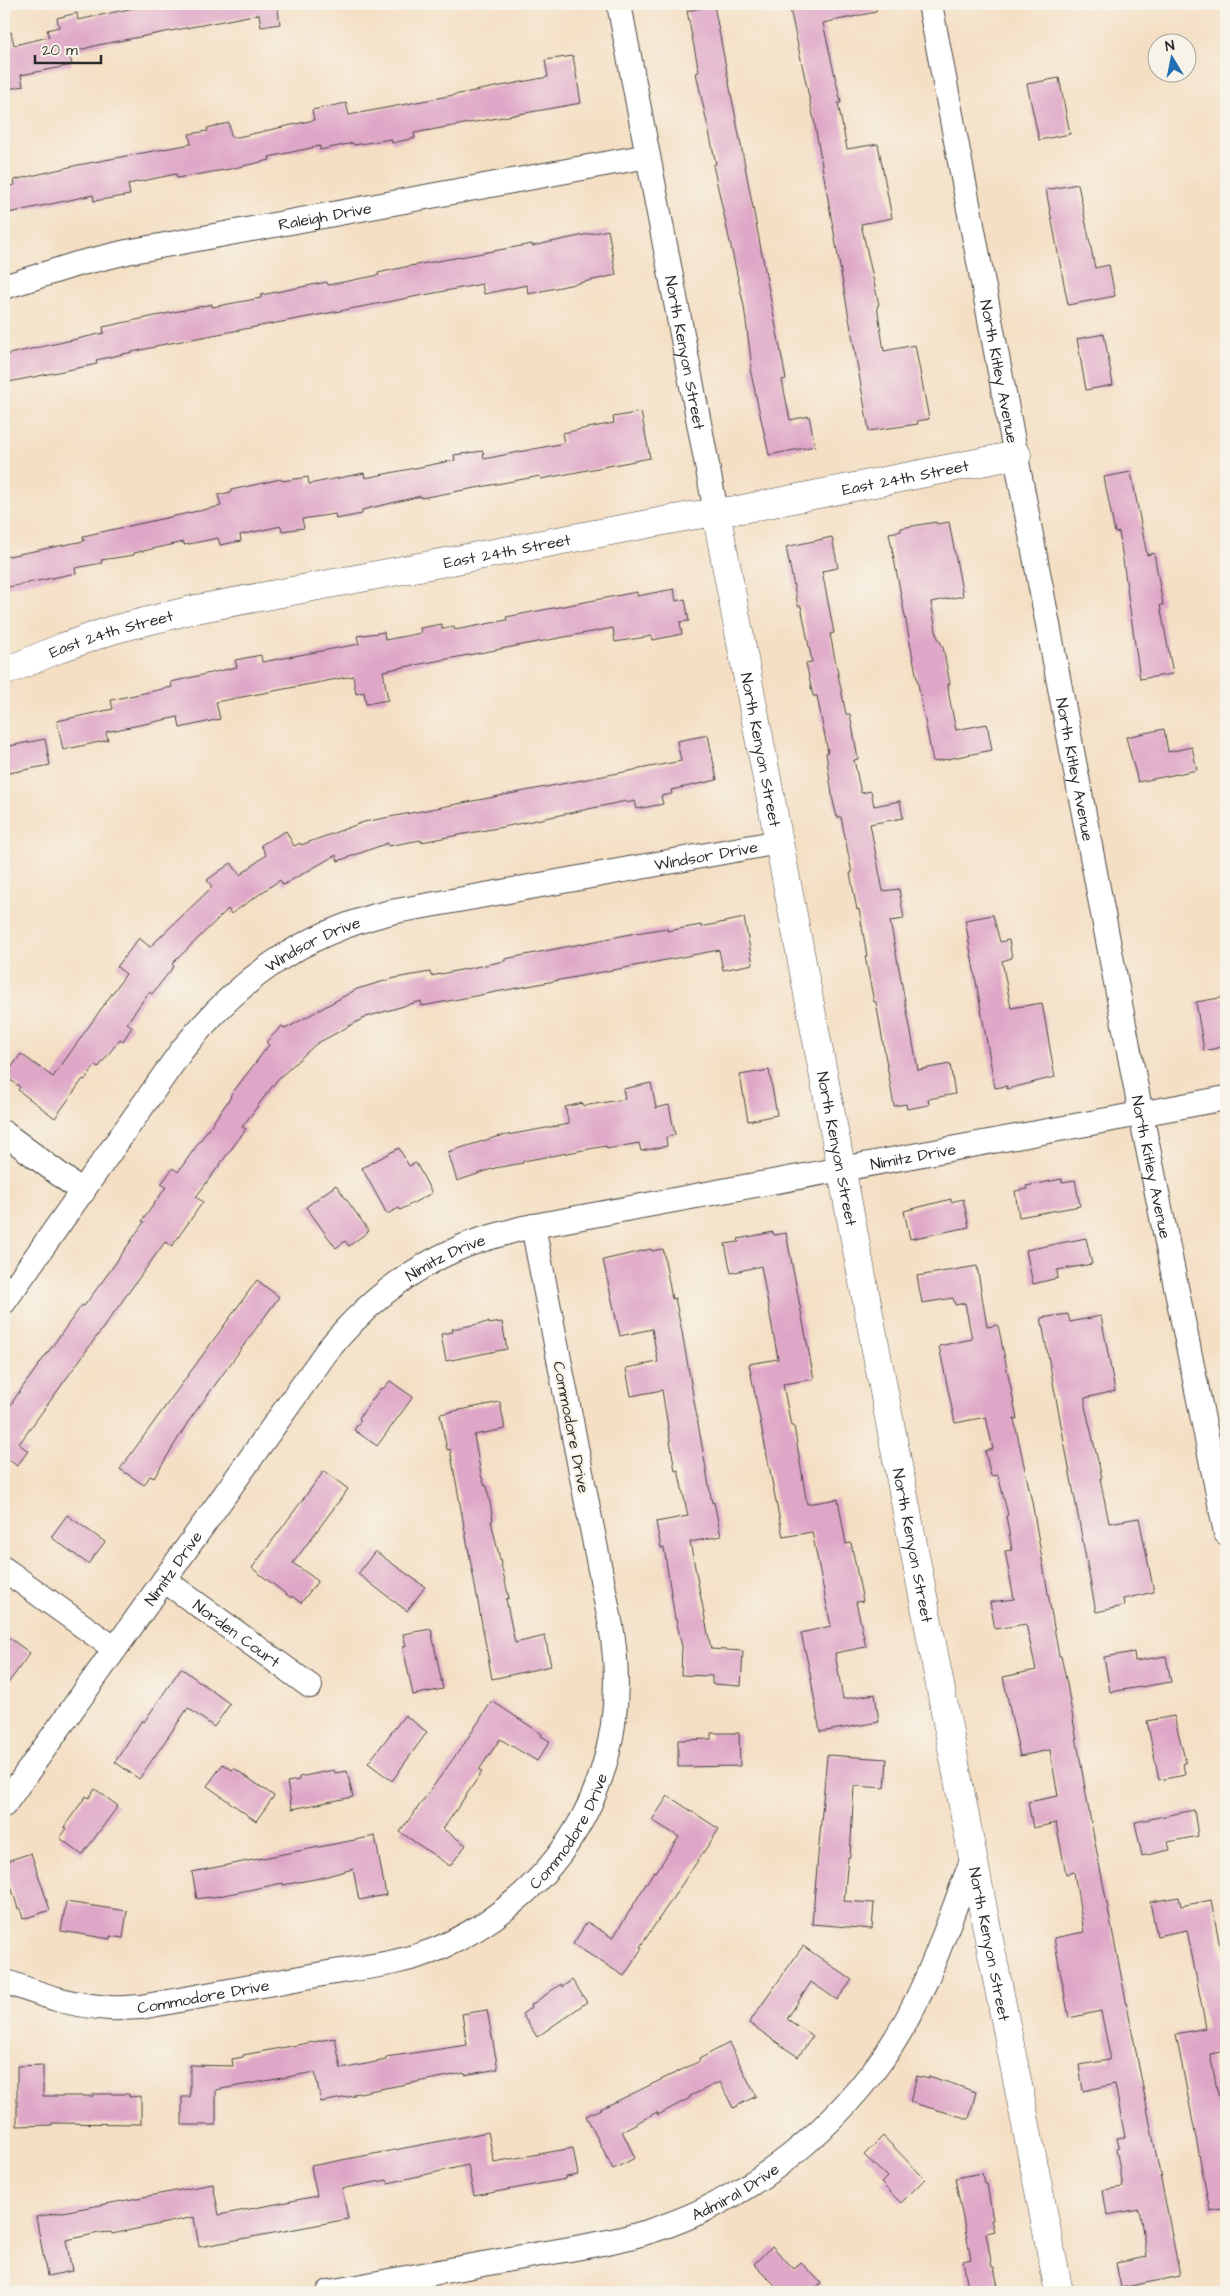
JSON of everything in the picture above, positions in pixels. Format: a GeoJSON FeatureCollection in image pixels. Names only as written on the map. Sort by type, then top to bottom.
{"type":"FeatureCollection","features":[{"type":"Feature","properties":{"kind":"street","name":"North Kenyon Street"},"geometry":{"type":"LineString","coordinates":[[619,4],[972,1858],[1059,2292]]}},
{"type":"Feature","properties":{"kind":"street","name":"North Kitley Avenue"},"geometry":{"type":"LineString","coordinates":[[930,4],[1141,1114],[1226,1533]]}},
{"type":"Feature","properties":{"kind":"street","name":"Raleigh Drive"},"geometry":{"type":"LineString","coordinates":[[4,288],[76,264],[127,252],[648,156]]}},
{"type":"Feature","properties":{"kind":"street","name":"East 24th Street"},"geometry":{"type":"LineString","coordinates":[[4,672],[63,647],[112,630],[191,610],[716,512],[742,509],[1017,455]]}},
{"type":"Feature","properties":{"kind":"street","name":"Windsor Drive"},"geometry":{"type":"LineString","coordinates":[[4,1302],[182,1050],[208,1018],[229,996],[261,971],[304,944],[331,931],[391,912],[779,842]]}},
{"type":"Feature","properties":{"kind":"street","name":"Nimitz Drive"},"geometry":{"type":"LineString","coordinates":[[4,1805],[327,1351],[361,1313],[393,1286],[436,1259],[464,1246],[503,1233],[533,1226],[1226,1098]]}},
{"type":"Feature","properties":{"kind":"street"},"geometry":{"type":"LineString","coordinates":[[4,1133],[83,1192]]}},
{"type":"Feature","properties":{"kind":"street","name":"Commodore Drive"},"geometry":{"type":"LineString","coordinates":[[4,1981],[39,1995],[70,2004],[121,2009],[403,1960],[459,1939],[494,1918],[540,1879],[566,1848],[591,1804],[605,1766],[614,1726],[617,1675],[611,1626],[533,1226]]}},
{"type":"Feature","properties":{"kind":"street"},"geometry":{"type":"LineString","coordinates":[[4,1569],[115,1649]]}},
{"type":"Feature","properties":{"kind":"street","name":"Norden Court"},"geometry":{"type":"LineString","coordinates":[[164,1580],[310,1686]]}},
{"type":"Feature","properties":{"kind":"street","name":"Admiral Drive"},"geometry":{"type":"LineString","coordinates":[[328,2292],[635,2235],[696,2213],[761,2178],[808,2142],[835,2117],[882,2058],[915,2003],[972,1858]]}},
{"type":"Feature","properties":{"kind":"building"},"geometry":{"type":"Polygon","coordinates":[[[152,4],[277,4],[280,24],[261,27],[259,14],[98,45],[69,53],[72,65],[21,75],[23,86],[4,90],[4,33],[11,32],[14,45],[49,37],[47,30],[59,27],[57,18],[77,13],[78,20],[152,4]]]}},
{"type":"Feature","properties":{"kind":"building"},"geometry":{"type":"Polygon","coordinates":[[[789,4],[876,4],[876,12],[823,23],[841,103],[838,103],[847,149],[878,144],[892,218],[861,224],[879,305],[877,306],[884,351],[915,345],[929,419],[917,421],[918,424],[869,431],[814,120],[789,4]]]}},
{"type":"Feature","properties":{"kind":"building"},"geometry":{"type":"Polygon","coordinates":[[[714,5],[786,379],[782,380],[790,420],[809,416],[815,446],[769,455],[750,369],[752,368],[744,306],[713,165],[716,164],[696,73],[699,72],[687,11],[714,5]]]}},
{"type":"Feature","properties":{"kind":"building"},"geometry":{"type":"Polygon","coordinates":[[[573,56],[581,103],[414,133],[415,138],[392,143],[391,139],[354,145],[353,143],[320,150],[320,146],[269,157],[270,160],[230,169],[177,178],[176,174],[128,184],[130,195],[94,201],[93,195],[4,214],[4,187],[15,185],[14,180],[78,165],[191,144],[189,134],[208,131],[207,128],[229,123],[231,137],[238,137],[314,120],[312,110],[346,103],[349,115],[548,77],[545,60],[573,56]]]}},
{"type":"Feature","properties":{"kind":"building"},"geometry":{"type":"Polygon","coordinates":[[[1059,78],[1070,134],[1039,140],[1027,84],[1059,78]]]}},
{"type":"Feature","properties":{"kind":"building"},"geometry":{"type":"Polygon","coordinates":[[[1078,184],[1095,268],[1109,265],[1115,296],[1068,305],[1046,190],[1078,184]]]}},
{"type":"Feature","properties":{"kind":"building"},"geometry":{"type":"Polygon","coordinates":[[[608,230],[616,275],[528,294],[527,285],[484,294],[482,284],[155,346],[96,360],[97,364],[4,383],[4,355],[104,333],[103,327],[212,304],[212,307],[261,298],[261,295],[327,282],[328,285],[379,275],[378,273],[405,267],[532,244],[532,246],[608,230]]]}},
{"type":"Feature","properties":{"kind":"building"},"geometry":{"type":"Polygon","coordinates":[[[1104,334],[1113,385],[1086,390],[1077,339],[1104,334]]]}},
{"type":"Feature","properties":{"kind":"building"},"geometry":{"type":"Polygon","coordinates":[[[641,412],[650,458],[541,479],[540,476],[421,498],[421,496],[362,510],[362,514],[336,519],[335,514],[302,519],[304,528],[282,531],[281,526],[240,535],[241,541],[220,545],[218,538],[184,545],[184,542],[134,553],[134,555],[101,560],[102,563],[75,568],[76,573],[4,588],[4,557],[84,541],[83,536],[221,506],[218,495],[231,492],[231,490],[281,479],[282,481],[308,477],[309,484],[364,473],[365,478],[455,460],[454,455],[483,451],[484,459],[564,443],[562,433],[614,423],[613,417],[641,412]]]}},
{"type":"Feature","properties":{"kind":"building"},"geometry":{"type":"Polygon","coordinates":[[[1131,472],[1147,555],[1154,553],[1163,605],[1160,605],[1173,674],[1140,679],[1119,532],[1115,533],[1104,477],[1131,472]]]}},
{"type":"Feature","properties":{"kind":"building"},"geometry":{"type":"Polygon","coordinates":[[[936,522],[937,524],[949,522],[963,596],[931,602],[937,636],[943,647],[950,684],[948,684],[949,696],[956,730],[987,724],[992,750],[933,762],[889,533],[901,531],[901,528],[936,522]]]}},
{"type":"Feature","properties":{"kind":"building"},"geometry":{"type":"Polygon","coordinates":[[[832,537],[838,568],[822,571],[834,633],[830,634],[846,714],[850,714],[858,759],[854,760],[861,793],[871,791],[874,806],[900,801],[903,818],[870,824],[883,891],[899,889],[904,919],[890,921],[918,1070],[950,1064],[955,1094],[928,1099],[929,1105],[907,1109],[906,1104],[894,1106],[841,817],[837,817],[833,801],[826,753],[828,752],[817,696],[813,696],[806,663],[812,662],[801,606],[798,606],[786,547],[832,537]]]}},
{"type":"Feature","properties":{"kind":"building"},"geometry":{"type":"Polygon","coordinates":[[[674,589],[676,601],[685,599],[689,621],[680,622],[682,634],[653,640],[652,636],[615,642],[613,628],[383,671],[388,700],[366,704],[364,692],[356,694],[353,676],[216,702],[220,719],[180,728],[178,717],[106,732],[108,740],[63,750],[57,721],[113,709],[111,700],[172,687],[171,682],[237,667],[235,660],[261,655],[262,662],[359,644],[357,636],[384,632],[385,640],[421,633],[420,628],[442,624],[442,629],[454,627],[455,630],[507,620],[506,617],[637,592],[637,596],[674,589]]]}},
{"type":"Feature","properties":{"kind":"building"},"geometry":{"type":"Polygon","coordinates":[[[1164,729],[1168,752],[1192,747],[1197,770],[1138,782],[1126,737],[1164,729]]]}},
{"type":"Feature","properties":{"kind":"building"},"geometry":{"type":"Polygon","coordinates":[[[708,735],[717,780],[671,790],[672,794],[661,796],[663,804],[637,809],[635,801],[626,803],[626,801],[421,842],[421,840],[388,846],[388,843],[338,861],[336,855],[283,885],[280,880],[231,914],[228,909],[172,964],[174,966],[152,994],[149,992],[127,1023],[132,1027],[123,1041],[120,1039],[98,1068],[95,1066],[85,1080],[83,1079],[55,1118],[18,1090],[20,1087],[5,1076],[21,1054],[53,1077],[126,974],[117,967],[139,938],[150,947],[212,887],[207,880],[231,863],[240,875],[266,855],[261,845],[286,831],[294,846],[300,843],[301,845],[364,822],[681,761],[677,741],[708,735]]]}},
{"type":"Feature","properties":{"kind":"building"},"geometry":{"type":"Polygon","coordinates":[[[45,739],[50,765],[4,774],[4,747],[45,739]]]}},
{"type":"Feature","properties":{"kind":"building"},"geometry":{"type":"Polygon","coordinates":[[[993,915],[1000,942],[1009,940],[1012,958],[1002,961],[1011,1008],[1042,1003],[1055,1077],[1007,1089],[1007,1086],[995,1088],[965,920],[993,915]]]}},
{"type":"Feature","properties":{"kind":"building"},"geometry":{"type":"Polygon","coordinates":[[[744,918],[753,964],[723,970],[719,950],[422,1006],[421,1001],[366,1017],[316,1044],[277,1080],[242,1127],[246,1129],[196,1197],[203,1202],[172,1246],[165,1242],[19,1444],[28,1451],[17,1466],[8,1459],[4,1465],[4,1416],[17,1395],[82,1305],[84,1306],[110,1271],[144,1222],[142,1221],[166,1187],[161,1184],[173,1168],[178,1172],[230,1096],[269,1045],[266,1042],[282,1026],[285,1029],[357,989],[395,978],[430,972],[431,976],[636,933],[667,928],[667,931],[701,925],[701,927],[744,918]]]}},
{"type":"Feature","properties":{"kind":"building"},"geometry":{"type":"Polygon","coordinates":[[[1226,997],[1226,1046],[1204,1051],[1196,1002],[1226,997]]]}},
{"type":"Feature","properties":{"kind":"building"},"geometry":{"type":"Polygon","coordinates":[[[769,1070],[777,1115],[748,1121],[740,1075],[769,1070]]]}},
{"type":"Feature","properties":{"kind":"building"},"geometry":{"type":"Polygon","coordinates":[[[651,1083],[656,1108],[669,1105],[675,1135],[666,1137],[667,1146],[641,1151],[639,1143],[607,1149],[606,1146],[523,1161],[523,1163],[495,1168],[457,1181],[448,1152],[496,1137],[569,1124],[565,1107],[583,1103],[583,1106],[625,1099],[623,1089],[651,1083]]]}},
{"type":"Feature","properties":{"kind":"building"},"geometry":{"type":"Polygon","coordinates":[[[399,1148],[409,1166],[416,1163],[432,1193],[400,1210],[399,1208],[387,1214],[362,1168],[399,1148]]]}},
{"type":"Feature","properties":{"kind":"building"},"geometry":{"type":"Polygon","coordinates":[[[1062,1179],[1062,1182],[1075,1180],[1080,1206],[1019,1217],[1015,1191],[1027,1189],[1026,1186],[1062,1179]]]}},
{"type":"Feature","properties":{"kind":"building"},"geometry":{"type":"Polygon","coordinates":[[[336,1185],[369,1231],[349,1246],[345,1241],[336,1248],[306,1207],[336,1185]]]}},
{"type":"Feature","properties":{"kind":"building"},"geometry":{"type":"Polygon","coordinates":[[[951,1199],[951,1202],[963,1199],[969,1227],[910,1239],[904,1211],[951,1199]]]}},
{"type":"Feature","properties":{"kind":"building"},"geometry":{"type":"Polygon","coordinates":[[[773,1232],[774,1235],[786,1233],[814,1379],[783,1384],[791,1426],[794,1426],[807,1504],[838,1499],[846,1544],[851,1543],[863,1601],[856,1602],[866,1647],[835,1653],[843,1699],[875,1694],[879,1722],[820,1732],[801,1633],[831,1626],[812,1532],[783,1537],[749,1364],[778,1359],[761,1266],[731,1273],[725,1244],[739,1242],[738,1239],[773,1232]]]}},
{"type":"Feature","properties":{"kind":"building"},"geometry":{"type":"Polygon","coordinates":[[[1086,1238],[1092,1264],[1057,1270],[1058,1278],[1033,1284],[1026,1250],[1086,1238]]]}},
{"type":"Feature","properties":{"kind":"building"},"geometry":{"type":"Polygon","coordinates":[[[651,1249],[652,1251],[663,1249],[672,1299],[675,1298],[712,1503],[714,1502],[721,1536],[690,1542],[711,1649],[743,1651],[741,1686],[712,1684],[712,1676],[681,1675],[682,1647],[675,1619],[664,1548],[661,1548],[656,1522],[688,1516],[678,1470],[675,1471],[662,1390],[631,1396],[626,1368],[658,1362],[652,1329],[620,1336],[603,1260],[651,1249]]]}},
{"type":"Feature","properties":{"kind":"building"},"geometry":{"type":"Polygon","coordinates":[[[977,1266],[987,1327],[998,1325],[1005,1359],[1017,1419],[1014,1419],[1032,1502],[1059,1656],[1061,1656],[1067,1684],[1090,1817],[1180,2276],[1121,2288],[1116,2263],[1147,2257],[1139,2209],[1107,2215],[1103,2190],[1123,2187],[1116,2148],[1119,2147],[1117,2138],[1125,2137],[1115,2084],[1083,2091],[1079,2065],[1109,2060],[1109,2051],[1101,2011],[1069,2018],[1054,1938],[1084,1932],[1074,1872],[1066,1874],[1056,1823],[1033,1828],[1028,1802],[1058,1796],[1050,1750],[1020,1756],[1003,1677],[1036,1670],[1026,1624],[995,1629],[990,1602],[1014,1599],[1005,1551],[1012,1550],[1006,1516],[1008,1515],[998,1475],[991,1476],[985,1451],[993,1449],[986,1417],[955,1423],[939,1346],[972,1339],[965,1303],[955,1305],[953,1298],[922,1303],[917,1276],[977,1266]]]}},
{"type":"Feature","properties":{"kind":"building"},"geometry":{"type":"Polygon","coordinates":[[[257,1280],[279,1297],[188,1422],[154,1478],[150,1476],[144,1485],[120,1469],[257,1280]]]}},
{"type":"Feature","properties":{"kind":"building"},"geometry":{"type":"Polygon","coordinates":[[[1068,1314],[1070,1322],[1101,1316],[1115,1391],[1085,1398],[1085,1406],[1102,1478],[1100,1478],[1109,1523],[1139,1518],[1154,1592],[1123,1599],[1124,1606],[1096,1612],[1041,1318],[1068,1314]]]}},
{"type":"Feature","properties":{"kind":"building"},"geometry":{"type":"Polygon","coordinates":[[[489,1322],[489,1324],[502,1322],[507,1349],[446,1361],[441,1334],[453,1332],[452,1329],[489,1322]]]}},
{"type":"Feature","properties":{"kind":"building"},"geometry":{"type":"Polygon","coordinates":[[[390,1381],[413,1397],[377,1446],[354,1430],[361,1420],[359,1418],[381,1388],[383,1389],[390,1381]]]}},
{"type":"Feature","properties":{"kind":"building"},"geometry":{"type":"Polygon","coordinates":[[[500,1402],[505,1429],[474,1435],[481,1475],[485,1486],[487,1486],[493,1520],[491,1521],[509,1598],[506,1599],[515,1643],[545,1636],[551,1666],[492,1679],[450,1449],[447,1450],[440,1414],[500,1402]]]}},
{"type":"Feature","properties":{"kind":"building"},"geometry":{"type":"Polygon","coordinates":[[[324,1471],[348,1489],[293,1563],[318,1581],[301,1603],[292,1596],[291,1598],[252,1568],[324,1471]]]}},
{"type":"Feature","properties":{"kind":"building"},"geometry":{"type":"Polygon","coordinates":[[[67,1515],[105,1542],[88,1564],[51,1537],[67,1515]]]}},
{"type":"Feature","properties":{"kind":"building"},"geometry":{"type":"Polygon","coordinates":[[[375,1551],[425,1587],[407,1611],[358,1574],[375,1551]]]}},
{"type":"Feature","properties":{"kind":"building"},"geometry":{"type":"Polygon","coordinates":[[[431,1629],[443,1689],[413,1695],[403,1647],[406,1646],[403,1634],[431,1629]]]}},
{"type":"Feature","properties":{"kind":"building"},"geometry":{"type":"Polygon","coordinates":[[[4,1634],[30,1653],[4,1689],[4,1634]]]}},
{"type":"Feature","properties":{"kind":"building"},"geometry":{"type":"Polygon","coordinates":[[[1134,1652],[1135,1661],[1166,1656],[1171,1682],[1110,1692],[1104,1657],[1134,1652]]]}},
{"type":"Feature","properties":{"kind":"building"},"geometry":{"type":"Polygon","coordinates":[[[181,1668],[230,1704],[214,1727],[188,1708],[139,1779],[115,1762],[142,1720],[144,1722],[181,1668]]]}},
{"type":"Feature","properties":{"kind":"building"},"geometry":{"type":"Polygon","coordinates":[[[492,1701],[550,1741],[537,1761],[500,1739],[479,1770],[482,1772],[443,1829],[466,1845],[450,1866],[400,1832],[464,1744],[492,1701]]]}},
{"type":"Feature","properties":{"kind":"building"},"geometry":{"type":"Polygon","coordinates":[[[405,1715],[427,1732],[392,1781],[368,1763],[405,1715]]]}},
{"type":"Feature","properties":{"kind":"building"},"geometry":{"type":"Polygon","coordinates":[[[1174,1716],[1186,1763],[1183,1764],[1185,1775],[1159,1780],[1147,1721],[1174,1716]]]}},
{"type":"Feature","properties":{"kind":"building"},"geometry":{"type":"Polygon","coordinates":[[[711,1733],[739,1733],[740,1766],[678,1767],[678,1740],[711,1739],[711,1733]]]}},
{"type":"Feature","properties":{"kind":"building"},"geometry":{"type":"Polygon","coordinates":[[[827,1755],[887,1759],[885,1788],[854,1786],[850,1857],[848,1857],[844,1901],[874,1903],[872,1929],[812,1924],[827,1755]]]}},
{"type":"Feature","properties":{"kind":"building"},"geometry":{"type":"Polygon","coordinates":[[[223,1764],[232,1770],[234,1768],[274,1796],[256,1821],[207,1786],[223,1764]]]}},
{"type":"Feature","properties":{"kind":"building"},"geometry":{"type":"Polygon","coordinates":[[[334,1770],[335,1773],[347,1771],[353,1797],[292,1809],[287,1782],[299,1780],[299,1777],[334,1770]]]}},
{"type":"Feature","properties":{"kind":"building"},"geometry":{"type":"Polygon","coordinates":[[[95,1789],[118,1806],[82,1855],[60,1838],[67,1828],[64,1827],[86,1796],[89,1798],[95,1789]]]}},
{"type":"Feature","properties":{"kind":"building"},"geometry":{"type":"Polygon","coordinates":[[[668,1796],[719,1829],[640,1947],[642,1948],[624,1976],[573,1944],[587,1922],[613,1938],[654,1871],[656,1872],[679,1837],[652,1820],[668,1796]]]}},
{"type":"Feature","properties":{"kind":"building"},"geometry":{"type":"Polygon","coordinates":[[[1194,1810],[1198,1836],[1168,1842],[1170,1850],[1142,1856],[1135,1822],[1194,1810]]]}},
{"type":"Feature","properties":{"kind":"building"},"geometry":{"type":"Polygon","coordinates":[[[375,1836],[386,1895],[359,1900],[353,1869],[320,1878],[197,1899],[192,1872],[375,1836]]]}},
{"type":"Feature","properties":{"kind":"building"},"geometry":{"type":"Polygon","coordinates":[[[31,1853],[50,1910],[23,1919],[20,1908],[18,1909],[4,1862],[31,1853]]]}},
{"type":"Feature","properties":{"kind":"building"},"geometry":{"type":"Polygon","coordinates":[[[1179,1897],[1181,1906],[1211,1900],[1226,1978],[1226,2051],[1210,2054],[1226,2134],[1226,2208],[1210,2211],[1176,2034],[1206,2028],[1187,1930],[1157,1936],[1150,1902],[1179,1897]]]}},
{"type":"Feature","properties":{"kind":"building"},"geometry":{"type":"Polygon","coordinates":[[[66,1902],[127,1911],[123,1938],[110,1936],[110,1939],[61,1931],[66,1902]]]}},
{"type":"Feature","properties":{"kind":"building"},"geometry":{"type":"Polygon","coordinates":[[[803,1946],[852,1980],[837,2000],[811,1982],[787,2019],[813,2036],[798,2057],[749,2023],[803,1946]]]}},
{"type":"Feature","properties":{"kind":"building"},"geometry":{"type":"Polygon","coordinates":[[[572,1980],[587,2002],[537,2037],[522,2014],[532,2007],[531,2005],[561,1984],[562,1987],[572,1980]]]}},
{"type":"Feature","properties":{"kind":"building"},"geometry":{"type":"Polygon","coordinates":[[[487,2010],[498,2069],[465,2075],[464,2073],[321,2102],[315,2072],[216,2090],[216,2125],[182,2125],[182,2097],[190,2097],[190,2065],[233,2066],[232,2059],[243,2057],[243,2055],[335,2038],[341,2069],[386,2060],[386,2057],[467,2045],[462,2014],[487,2010]]]}},
{"type":"Feature","properties":{"kind":"building"},"geometry":{"type":"Polygon","coordinates":[[[729,2043],[756,2096],[733,2108],[720,2082],[690,2096],[690,2098],[658,2115],[657,2112],[622,2131],[635,2158],[613,2169],[586,2116],[700,2061],[699,2059],[729,2043]]]}},
{"type":"Feature","properties":{"kind":"building"},"geometry":{"type":"Polygon","coordinates":[[[43,2065],[43,2096],[129,2094],[129,2097],[141,2096],[141,2124],[52,2123],[52,2125],[17,2126],[17,2066],[43,2065]]]}},
{"type":"Feature","properties":{"kind":"building"},"geometry":{"type":"Polygon","coordinates":[[[917,2076],[929,2079],[929,2076],[976,2092],[969,2119],[910,2102],[917,2076]]]}},
{"type":"Feature","properties":{"kind":"building"},"geometry":{"type":"Polygon","coordinates":[[[488,2132],[494,2162],[573,2148],[578,2175],[566,2177],[566,2179],[474,2196],[468,2165],[388,2183],[387,2180],[350,2187],[342,2189],[348,2219],[199,2247],[194,2217],[112,2234],[111,2232],[99,2233],[66,2240],[72,2271],[47,2276],[36,2217],[213,2184],[219,2215],[317,2196],[311,2166],[488,2132]]]}},
{"type":"Feature","properties":{"kind":"building"},"geometry":{"type":"Polygon","coordinates":[[[883,2136],[925,2179],[901,2203],[881,2183],[887,2177],[864,2155],[883,2136]]]}},
{"type":"Feature","properties":{"kind":"building"},"geometry":{"type":"Polygon","coordinates":[[[982,2173],[984,2184],[987,2184],[994,2231],[986,2233],[999,2292],[969,2292],[963,2261],[971,2259],[955,2178],[982,2173]]]}},
{"type":"Feature","properties":{"kind":"building"},"geometry":{"type":"Polygon","coordinates":[[[772,2246],[794,2269],[801,2262],[821,2283],[811,2292],[782,2292],[754,2264],[772,2246]]]}}]}
